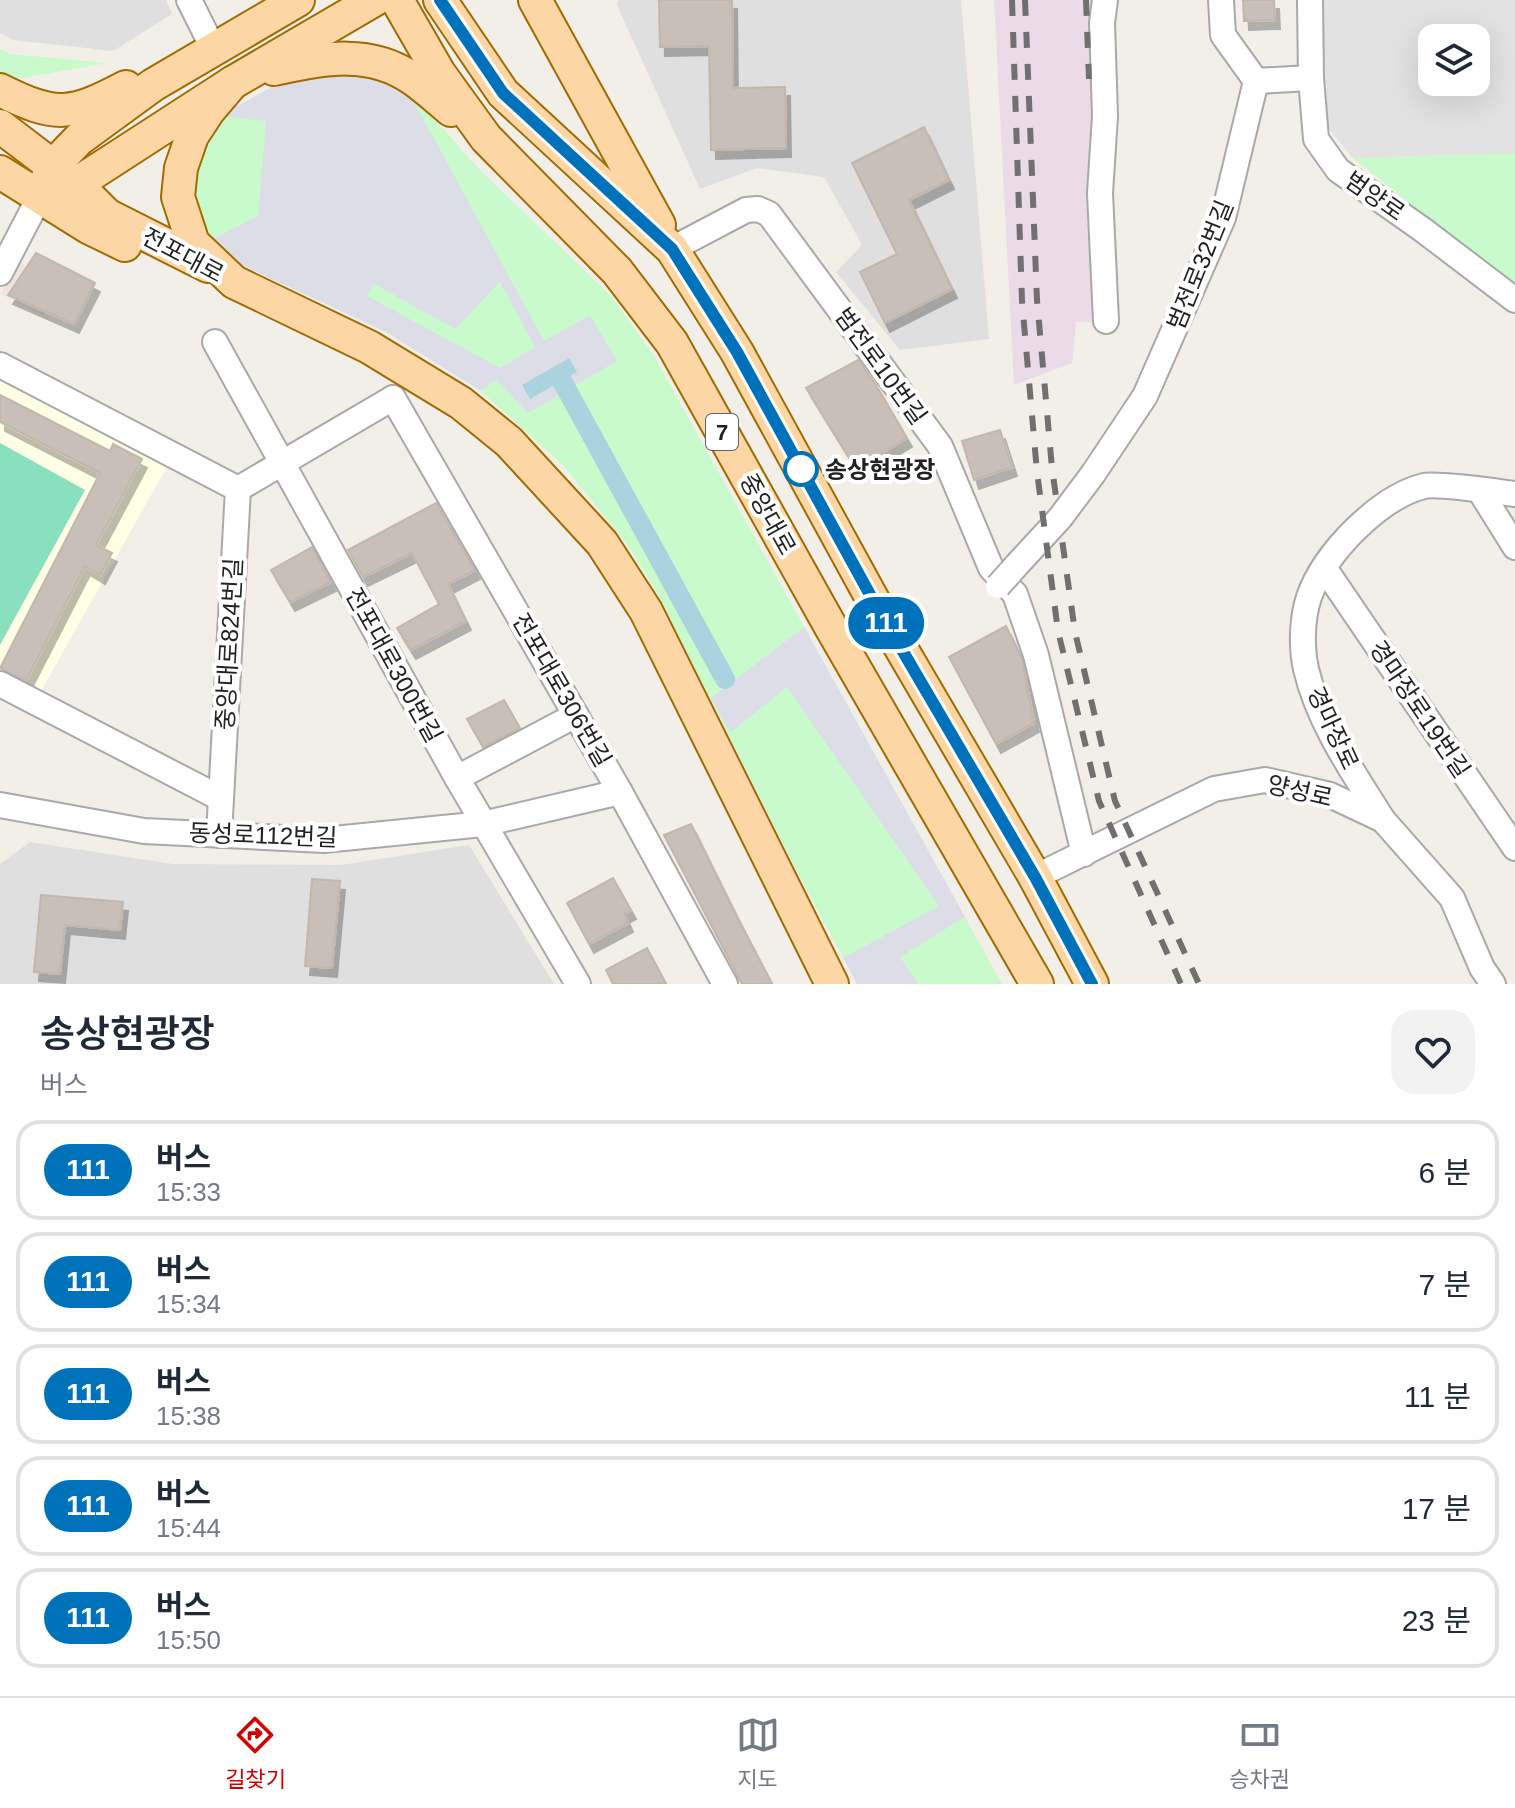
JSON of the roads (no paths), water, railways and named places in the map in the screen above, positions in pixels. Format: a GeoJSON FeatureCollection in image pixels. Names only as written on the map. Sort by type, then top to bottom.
{"type":"FeatureCollection","features":[{"type":"Feature","properties":{"kind":"main road"},"geometry":{"type":"LineString","coordinates":[[254,26],[277,0]]}},
{"type":"Feature","properties":{"kind":"main road"},"geometry":{"type":"LineString","coordinates":[[64,175],[79,139],[153,85],[298,0]]}},
{"type":"Feature","properties":{"kind":"main road"},"geometry":{"type":"LineString","coordinates":[[40,196],[64,175],[240,79],[374,0]]}},
{"type":"Feature","properties":{"kind":"main road","name":"중앙대로"},"geometry":{"type":"LineString","coordinates":[[397,0],[439,73],[486,138],[617,271],[672,343],[832,629],[1037,984]]}},
{"type":"Feature","properties":{"kind":"main road","name":"중앙대로"},"geometry":{"type":"LineString","coordinates":[[440,0],[503,93],[672,249],[737,352],[874,602],[1035,877],[1092,984]]}},
{"type":"Feature","properties":{"kind":"main road"},"geometry":{"type":"LineString","coordinates":[[535,0],[672,249]]}},
{"type":"Feature","properties":{"kind":"main road"},"geometry":{"type":"LineString","coordinates":[[486,138],[410,77],[355,57],[327,59],[240,79],[209,110],[192,136],[181,168],[178,197],[193,243],[234,282],[410,370],[461,403],[509,442],[602,543],[646,611],[829,983]]}},
{"type":"Feature","properties":{"kind":"main road"},"geometry":{"type":"LineString","coordinates":[[0,90],[53,111],[77,110],[126,87],[153,85]]}},
{"type":"Feature","properties":{"kind":"main road","name":"전포대로"},"geometry":{"type":"LineString","coordinates":[[0,126],[64,175],[107,215],[196,259],[234,282]]}},
{"type":"Feature","properties":{"kind":"main road","name":"전포대로"},"geometry":{"type":"LineString","coordinates":[[0,172],[88,227],[185,274],[234,282]]}},
{"type":"Feature","properties":{"kind":"street"},"geometry":{"type":"LineString","coordinates":[[189,0],[213,48]]}},
{"type":"Feature","properties":{"kind":"street"},"geometry":{"type":"LineString","coordinates":[[1105,0],[1102,23],[1105,116],[1100,193],[1106,321]]}},
{"type":"Feature","properties":{"kind":"street"},"geometry":{"type":"LineString","coordinates":[[1221,0],[1223,35],[1256,81],[1311,78]]}},
{"type":"Feature","properties":{"kind":"street","name":"범양로"},"geometry":{"type":"LineString","coordinates":[[1310,0],[1316,139],[1338,170],[1515,300]]}},
{"type":"Feature","properties":{"kind":"street","name":"범전로32번길"},"geometry":{"type":"LineString","coordinates":[[998,586],[1060,518],[1145,396],[1223,218],[1256,81]]}},
{"type":"Feature","properties":{"kind":"street"},"geometry":{"type":"LineString","coordinates":[[0,273],[40,196]]}},
{"type":"Feature","properties":{"kind":"street","name":"범전로10번길"},"geometry":{"type":"LineString","coordinates":[[672,249],[746,210],[758,209],[769,214],[940,446],[991,568],[1015,594],[1036,655],[1084,854]]}},
{"type":"Feature","properties":{"kind":"street","name":"전포대로300번길"},"geometry":{"type":"LineString","coordinates":[[215,342],[483,824],[578,984]]}},
{"type":"Feature","properties":{"kind":"street"},"geometry":{"type":"LineString","coordinates":[[0,365],[238,489],[393,398],[410,370]]}},
{"type":"Feature","properties":{"kind":"street","name":"전포대로306번길"},"geometry":{"type":"LineString","coordinates":[[393,398],[620,792],[725,984]]}},
{"type":"Feature","properties":{"kind":"street","name":"경마장로"},"geometry":{"type":"LineString","coordinates":[[1383,820],[1337,747],[1315,696],[1306,666],[1304,616],[1310,595],[1344,542],[1384,505],[1407,492],[1428,485],[1515,494]]}},
{"type":"Feature","properties":{"kind":"street","name":"중앙대로824번길"},"geometry":{"type":"LineString","coordinates":[[219,835],[238,489]]}},
{"type":"Feature","properties":{"kind":"street"},"geometry":{"type":"LineString","coordinates":[[1480,491],[1515,547]]}},
{"type":"Feature","properties":{"kind":"street","name":"경마장로19번길"},"geometry":{"type":"LineString","coordinates":[[1325,569],[1515,848]]}},
{"type":"Feature","properties":{"kind":"street"},"geometry":{"type":"LineString","coordinates":[[9,688],[220,798]]}},
{"type":"Feature","properties":{"kind":"street"},"geometry":{"type":"LineString","coordinates":[[457,778],[576,715]]}},
{"type":"Feature","properties":{"kind":"street","name":"양성로"},"geometry":{"type":"LineString","coordinates":[[1035,877],[1214,789],[1265,780],[1330,795],[1383,820],[1452,898],[1482,968],[1493,984]]}},
{"type":"Feature","properties":{"kind":"street","name":"동성로112번길"},"geometry":{"type":"LineString","coordinates":[[0,805],[144,831],[324,840],[483,824],[620,792]]}},
{"type":"Feature","properties":{"kind":"water"},"geometry":{"type":"Polygon","coordinates":[[[569,358],[577,372],[530,399],[522,385],[569,358]]]}},
{"type":"Feature","properties":{"kind":"waterway"},"geometry":{"type":"LineString","coordinates":[[562,381],[725,679]]}},
{"type":"Feature","properties":{"kind":"railway"},"geometry":{"type":"LineString","coordinates":[[1012,0],[1022,301],[1037,472],[1058,631],[1099,801],[1181,984]]}},
{"type":"Feature","properties":{"kind":"railway"},"geometry":{"type":"LineString","coordinates":[[1025,0],[1037,300],[1052,468],[1075,632],[1115,801],[1199,984]]}},
{"type":"Feature","properties":{"kind":"railway"},"geometry":{"type":"LineString","coordinates":[[1086,0],[1089,79]]}},
{"type":"Feature","properties":{"kind":"place","name":"송상현광장"},"geometry":{"type":"Point","coordinates":[801,469]}}]}
